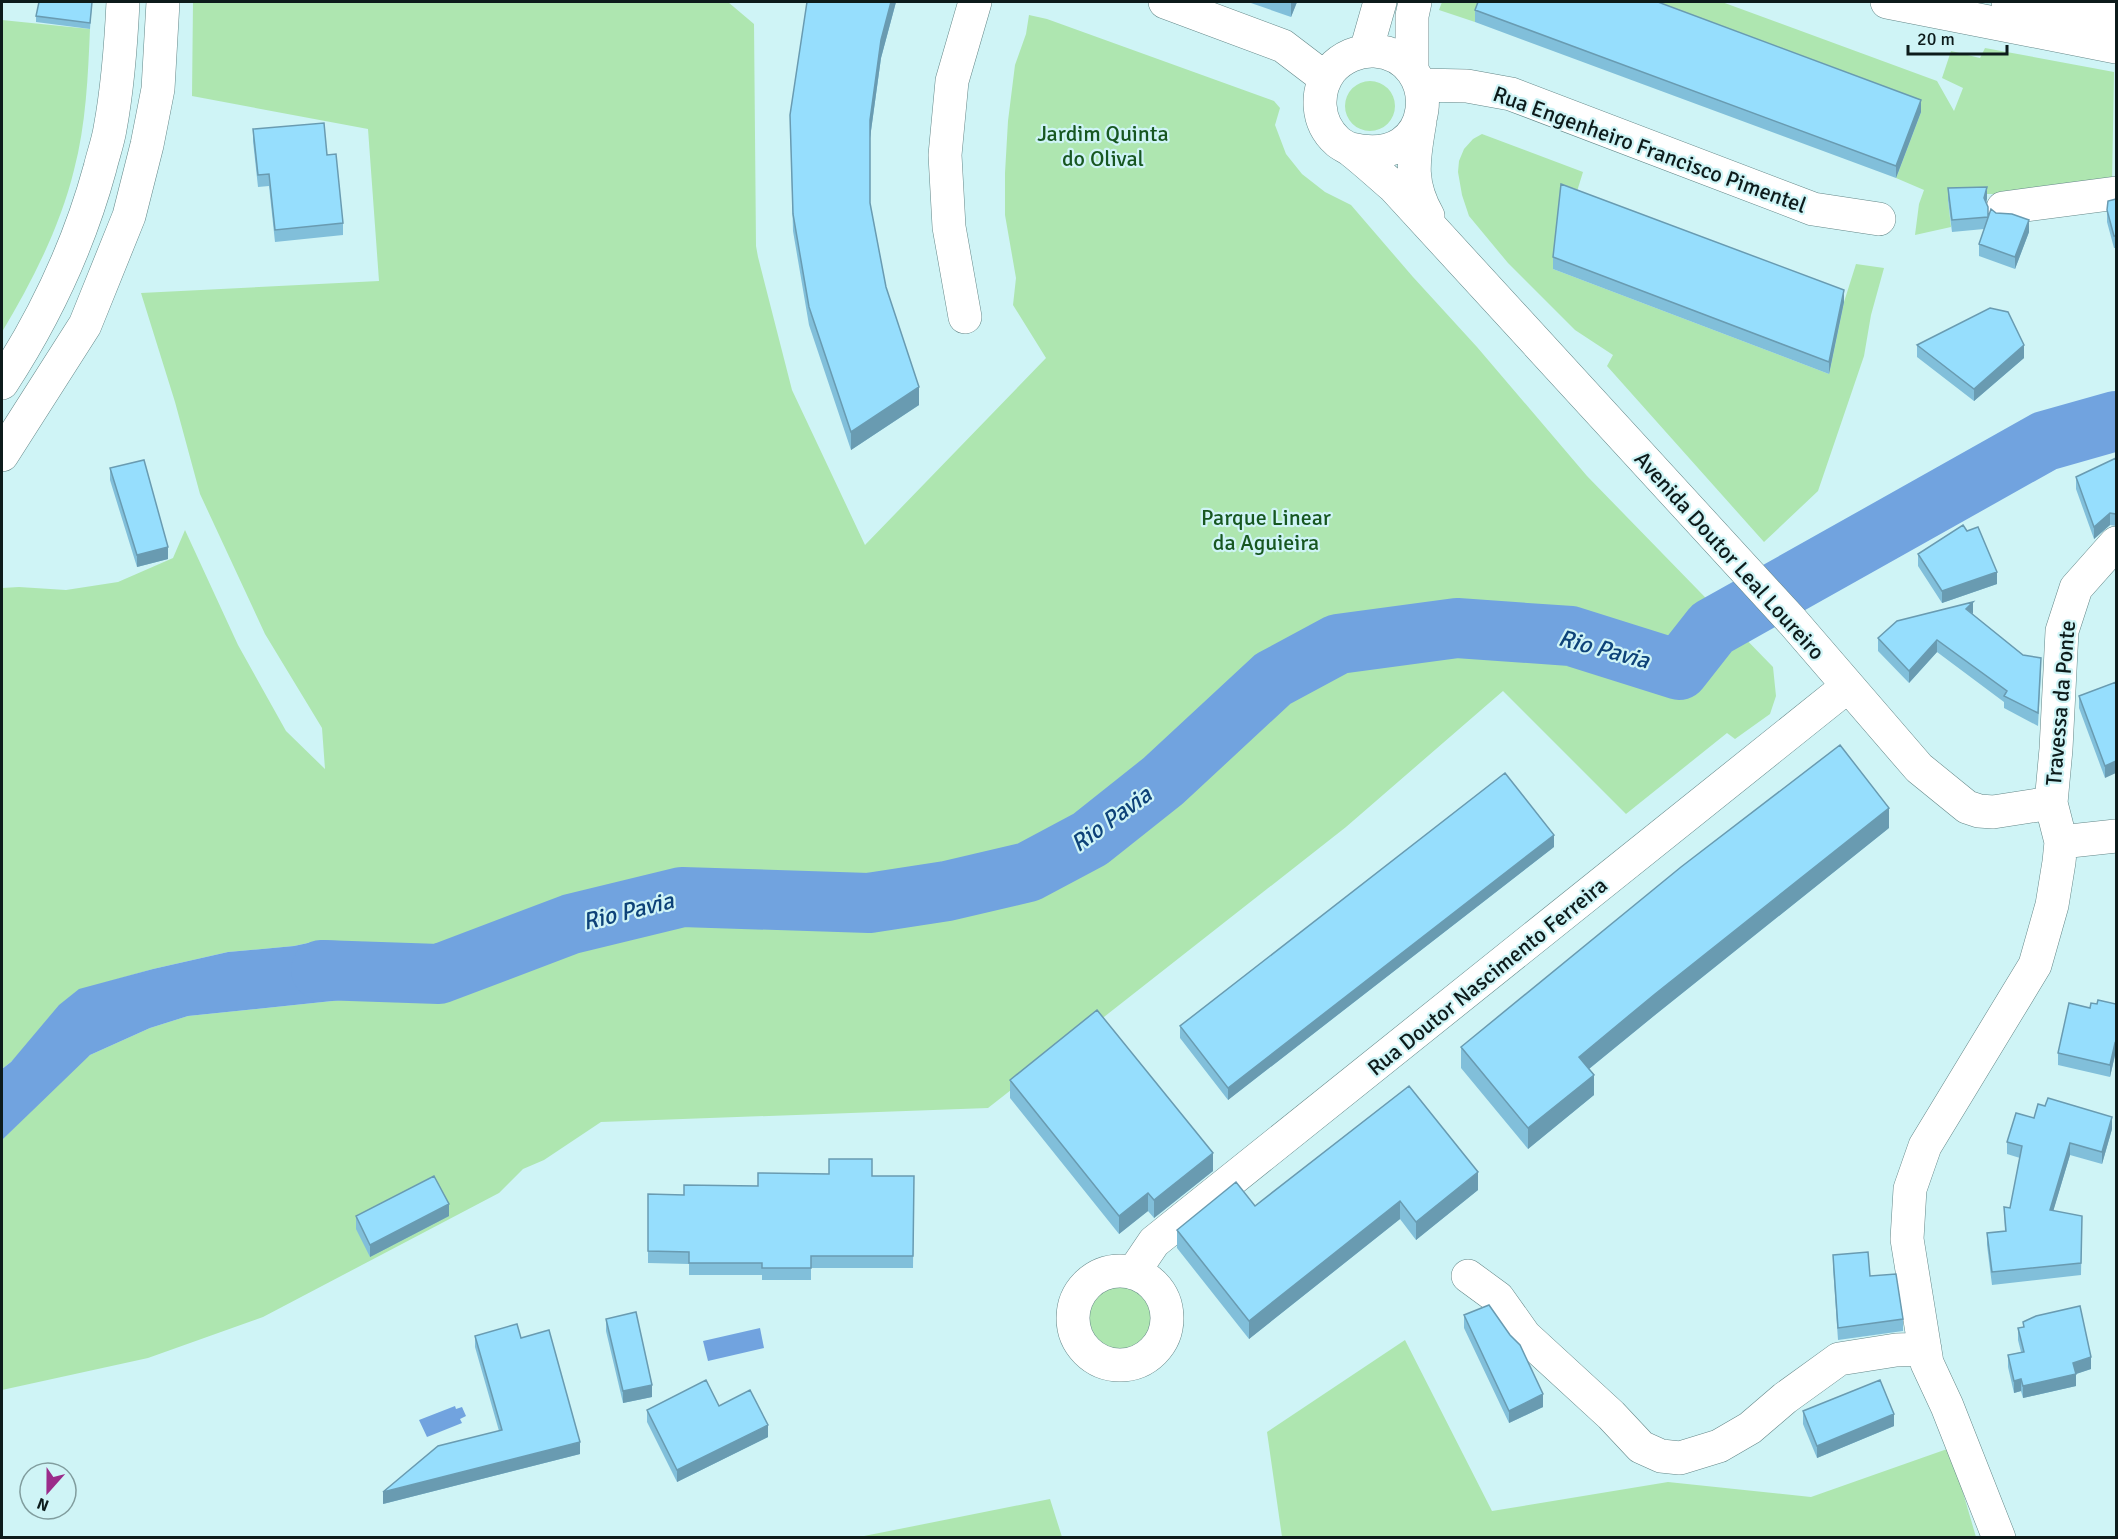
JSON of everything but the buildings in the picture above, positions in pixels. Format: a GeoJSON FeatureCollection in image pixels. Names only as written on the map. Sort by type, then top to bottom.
{"type":"FeatureCollection","features":[{"type":"Feature","properties":{"kind":"street"},"geometry":{"type":"LineString","coordinates":[[2,383],[21,354],[60,281],[91,201],[110,130],[121,56],[123,2]]}},
{"type":"Feature","properties":{"kind":"street"},"geometry":{"type":"LineString","coordinates":[[2,455],[85,325],[129,216],[158,90],[163,2]]}},
{"type":"Feature","properties":{"kind":"street"},"geometry":{"type":"LineString","coordinates":[[965,317],[949,227],[945,155],[952,81],[975,2]]}},
{"type":"Feature","properties":{"kind":"street"},"geometry":{"type":"LineString","coordinates":[[1165,2],[1283,46],[1325,78],[1335,65],[1349,56],[1366,51],[1383,52],[1399,59],[1416,77]]}},
{"type":"Feature","properties":{"kind":"street"},"geometry":{"type":"LineString","coordinates":[[1366,51],[1380,2]]}},
{"type":"Feature","properties":{"kind":"street","name":"Avenida Doutor Leal Loureiro"},"geometry":{"type":"LineString","coordinates":[[1415,2],[1412,16],[1416,77],[1423,102],[1413,176],[1421,203],[1439,236]]}},
{"type":"Feature","properties":{"kind":"street"},"geometry":{"type":"LineString","coordinates":[[1887,2],[2112,38]]}},
{"type":"Feature","properties":{"kind":"street"},"geometry":{"type":"LineString","coordinates":[[2007,2],[2112,38]]}},
{"type":"Feature","properties":{"kind":"street","name":"Rua Engenheiro Francisco Pimentel"},"geometry":{"type":"LineString","coordinates":[[1416,77],[1511,94],[1813,209],[1879,219]]}},
{"type":"Feature","properties":{"kind":"street","name":"Avenida Doutor Leal Loureiro"},"geometry":{"type":"LineString","coordinates":[[1325,78],[1320,94],[1320,111],[1326,127],[1336,140],[1351,149],[1394,187],[1793,622],[1919,768],[1967,807],[1979,811],[1993,812],[2051,803]]}},
{"type":"Feature","properties":{"kind":"street"},"geometry":{"type":"LineString","coordinates":[[1351,149],[1368,153],[1392,149],[1413,134],[1421,118]]}},
{"type":"Feature","properties":{"kind":"street"},"geometry":{"type":"LineString","coordinates":[[2003,208],[2116,193]]}},
{"type":"Feature","properties":{"kind":"street","name":"Travessa da Ponte"},"geometry":{"type":"LineString","coordinates":[[2061,842],[2051,803],[2062,631],[2076,588],[2116,543]]}},
{"type":"Feature","properties":{"kind":"street","name":"Rua Doutor Nascimento Ferreira"},"geometry":{"type":"LineString","coordinates":[[1133,1273],[1154,1242],[1848,686]]}},
{"type":"Feature","properties":{"kind":"street"},"geometry":{"type":"LineString","coordinates":[[1999,1538],[1947,1406],[1927,1363],[1906,1239],[1910,1189],[1925,1146],[2035,965],[2052,905],[2061,842],[2116,836]]}},
{"type":"Feature","properties":{"kind":"street"},"geometry":{"type":"LineString","coordinates":[[1468,1276],[1498,1298],[1525,1336],[1641,1447],[1661,1456],[1680,1458],[1719,1446],[1750,1428],[1785,1398],[1839,1359],[1896,1350],[1925,1349]]}},
{"type":"Feature","properties":{"kind":"green space","name":"Parque Linear da Aguieira"},"geometry":{"type":"Polygon","coordinates":[[[193,2],[728,2],[754,24],[756,246],[758,257],[792,390],[865,545],[1046,358],[1013,305],[1016,278],[1005,215],[1008,121],[1015,65],[1026,34],[1029,15],[1047,19],[1274,101],[1280,108],[1275,125],[1286,154],[1302,174],[1325,192],[1351,205],[1587,476],[1773,667],[1776,696],[1770,714],[1735,739],[1727,733],[1626,814],[1503,691],[1346,827],[988,1108],[601,1122],[544,1160],[523,1169],[499,1193],[263,1317],[148,1358],[2,1390],[2,1140],[79,1063],[90,1055],[150,1028],[188,1016],[361,998],[414,996],[322,940],[294,946],[228,952],[153,969],[79,990],[2,1069],[2,588],[66,590],[118,582],[173,558],[185,530],[238,645],[286,731],[325,769],[322,728],[265,634],[200,494],[175,402],[141,293],[379,281],[368,129],[192,96],[193,2]]]}},
{"type":"Feature","properties":{"kind":"green space"},"geometry":{"type":"Polygon","coordinates":[[[1442,2],[1482,2],[1475,22],[1439,10],[1442,2]]]}},
{"type":"Feature","properties":{"kind":"green space"},"geometry":{"type":"Polygon","coordinates":[[[1625,2],[1722,2],[1937,81],[1954,111],[1963,88],[1942,78],[1951,51],[1980,58],[1985,48],[2114,72],[2112,184],[2025,194],[1987,194],[1981,199],[1948,200],[1951,227],[1915,235],[1919,204],[1924,190],[1896,178],[1921,112],[1625,2]]]}},
{"type":"Feature","properties":{"kind":"green space"},"geometry":{"type":"Polygon","coordinates":[[[2,20],[90,29],[84,118],[68,191],[44,254],[2,332],[2,20]]]}},
{"type":"Feature","properties":{"kind":"green space"},"geometry":{"type":"Polygon","coordinates":[[[1370,81],[1379,83],[1390,92],[1395,106],[1393,115],[1384,126],[1370,131],[1361,129],[1350,120],[1345,106],[1347,97],[1356,86],[1370,81]]]}},
{"type":"Feature","properties":{"kind":"green space"},"geometry":{"type":"Polygon","coordinates":[[[1482,134],[1583,172],[1553,269],[1829,374],[1844,302],[1856,264],[1884,268],[1871,315],[1864,356],[1818,491],[1764,542],[1607,366],[1613,355],[1575,330],[1508,263],[1469,216],[1462,195],[1458,172],[1459,161],[1464,149],[1473,139],[1482,134]]]}},
{"type":"Feature","properties":{"kind":"green space"},"geometry":{"type":"Polygon","coordinates":[[[1127,1283],[1145,1292],[1152,1303],[1154,1316],[1152,1329],[1145,1340],[1134,1347],[1115,1349],[1097,1340],[1090,1329],[1088,1310],[1097,1292],[1108,1285],[1127,1283]]]}},
{"type":"Feature","properties":{"kind":"green space"},"geometry":{"type":"Polygon","coordinates":[[[1405,1340],[1492,1511],[1668,1482],[1811,1497],[1950,1448],[1976,1537],[1282,1537],[1267,1432],[1405,1340]]]}},
{"type":"Feature","properties":{"kind":"green space"},"geometry":{"type":"Polygon","coordinates":[[[1050,1499],[1062,1537],[859,1537],[1050,1499]]]}},
{"type":"Feature","properties":{"kind":"water"},"geometry":{"type":"Polygon","coordinates":[[[322,940],[391,944],[415,996],[361,998],[188,1016],[150,1028],[90,1055],[2,1140],[2,1069],[11,1062],[59,1005],[79,989],[228,952],[294,946],[322,940]]]}},
{"type":"Feature","properties":{"kind":"water"},"geometry":{"type":"Polygon","coordinates":[[[760,1328],[764,1348],[708,1361],[703,1341],[760,1328]]]}},
{"type":"Feature","properties":{"kind":"water"},"geometry":{"type":"Polygon","coordinates":[[[455,1406],[456,1409],[462,1407],[466,1416],[460,1419],[462,1423],[427,1437],[419,1420],[455,1406]]]}},
{"type":"Feature","properties":{"kind":"waterway","name":"Rio Pavia"},"geometry":{"type":"LineString","coordinates":[[321,970],[439,974],[571,924],[682,897],[869,903],[947,891],[1028,872],[1090,839],[1163,781],[1273,679],[1338,644],[1457,628],[1571,636],[1679,670],[1712,628],[2045,441],[2116,421]]}},
{"type":"Feature","properties":{"kind":"park label","name":"Jardim Quinta do Olival"},"geometry":{"type":"Point","coordinates":[1103,146]}}]}
